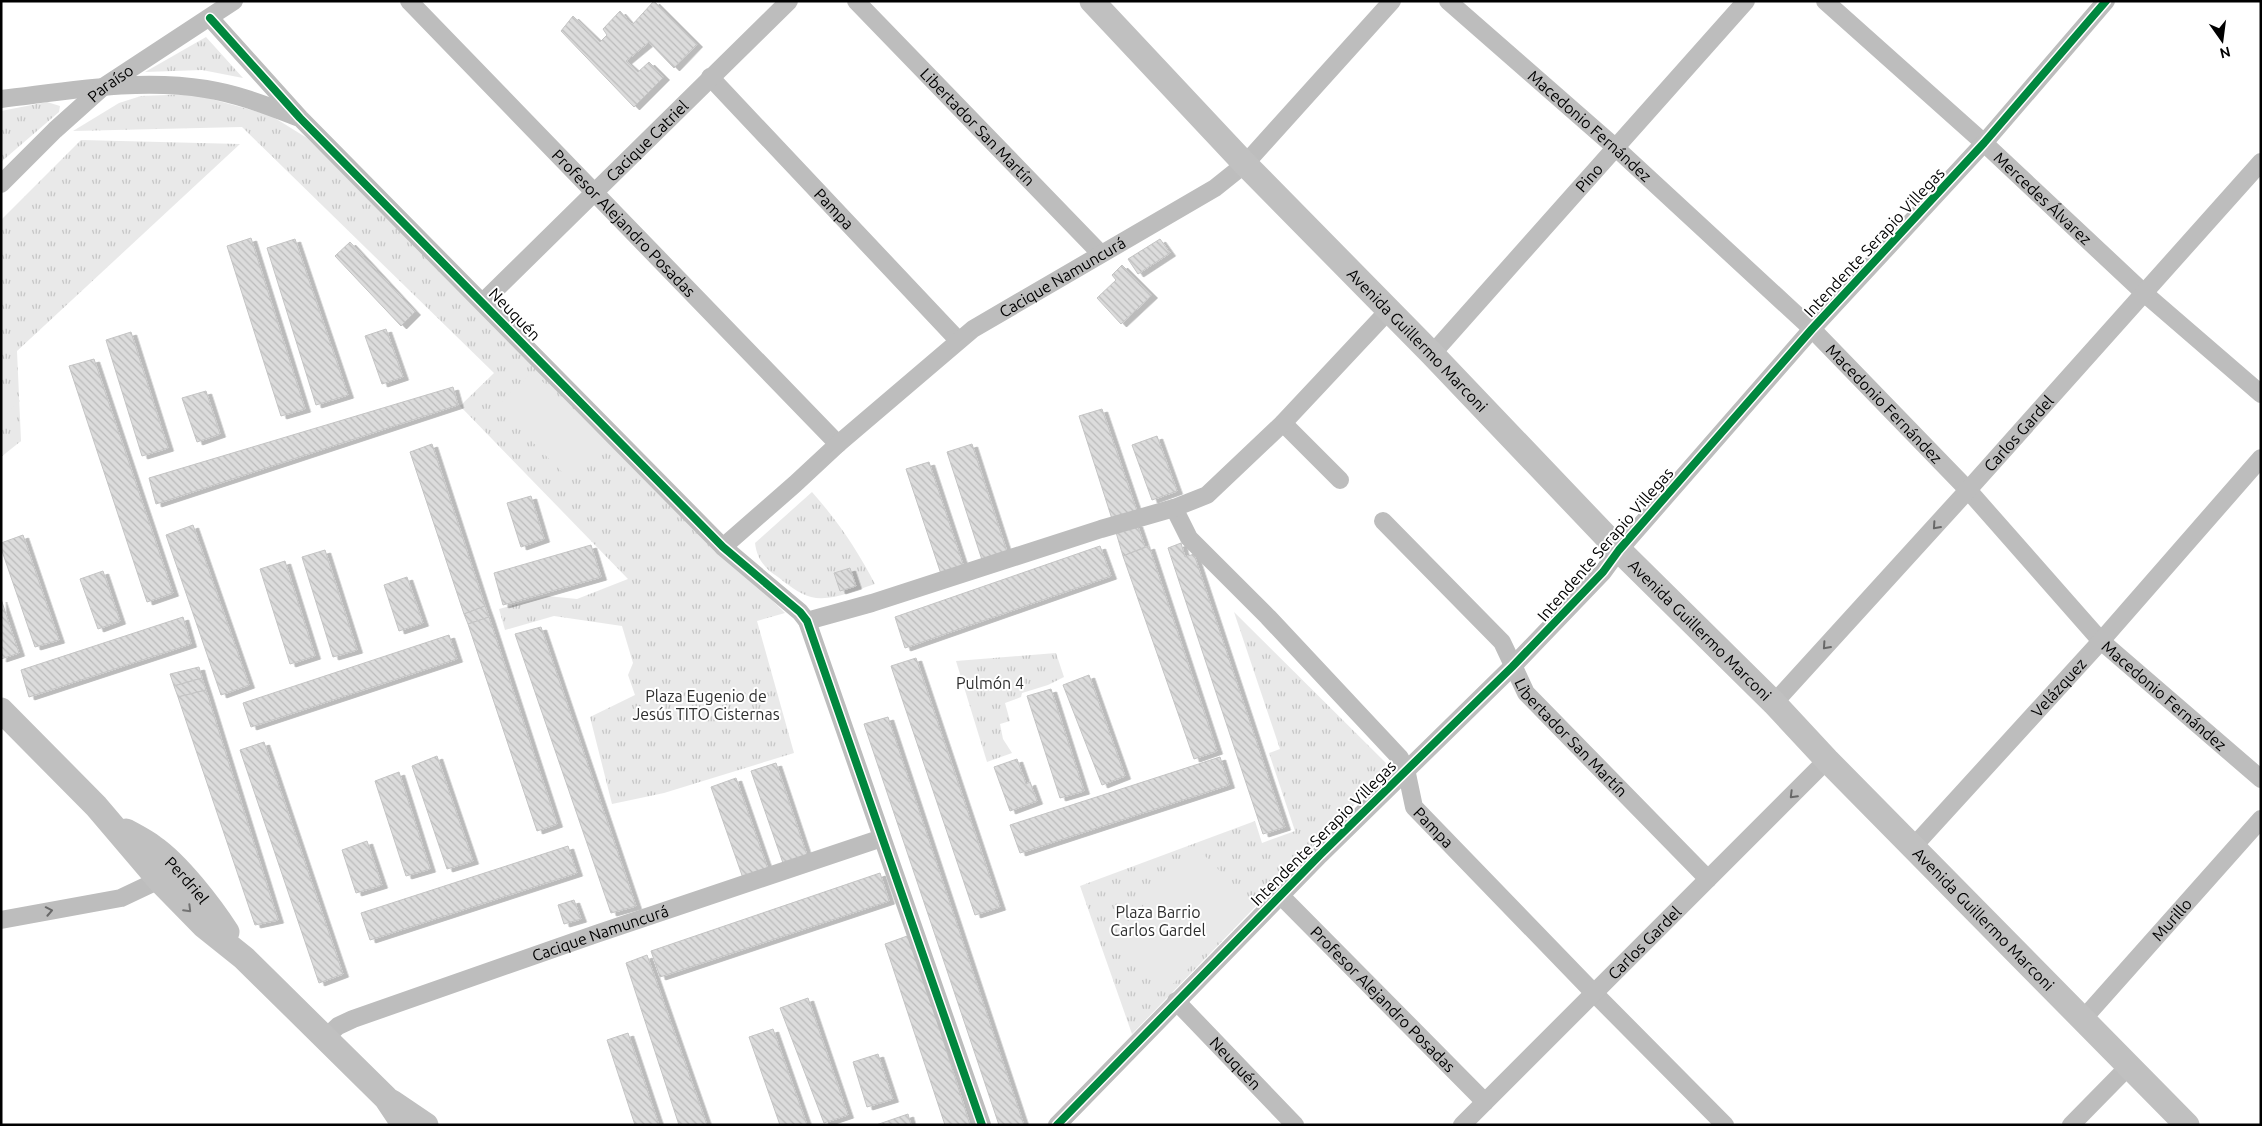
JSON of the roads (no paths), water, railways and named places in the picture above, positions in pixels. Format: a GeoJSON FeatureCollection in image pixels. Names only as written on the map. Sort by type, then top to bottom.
{"type":"FeatureCollection","features":[{"type":"Feature","properties":{"kind":"main road","name":"Avenida Guillermo Marconi"},"geometry":{"type":"LineString","coordinates":[[1092,1],[1245,164],[1432,354],[1619,550],[1774,703],[1827,760],[2084,1018],[2186,1125]]}},
{"type":"Feature","properties":{"kind":"main road"},"geometry":{"type":"LineString","coordinates":[[1,710],[109,820],[159,880],[204,926],[244,958],[386,1098],[426,1125]]}},
{"type":"Feature","properties":{"kind":"main road","name":"Perdriel"},"geometry":{"type":"LineString","coordinates":[[109,820],[154,847],[167,859],[213,910],[244,958]]}},
{"type":"Feature","properties":{"kind":"main road"},"geometry":{"type":"LineString","coordinates":[[386,1098],[404,1125]]}},
{"type":"Feature","properties":{"kind":"street","name":"Paraíso"},"geometry":{"type":"LineString","coordinates":[[1,184],[55,130],[104,87],[234,1]]}},
{"type":"Feature","properties":{"kind":"street","name":"Profesor Alejandro Posadas"},"geometry":{"type":"LineString","coordinates":[[409,1],[838,444]]}},
{"type":"Feature","properties":{"kind":"street","name":"Cacique Catriel"},"geometry":{"type":"LineString","coordinates":[[483,302],[789,1]]}},
{"type":"Feature","properties":{"kind":"street","name":"Libertador San Martín"},"geometry":{"type":"LineString","coordinates":[[856,1],[1100,253]]}},
{"type":"Feature","properties":{"kind":"street","name":"Cacique Namuncurá"},"geometry":{"type":"LineString","coordinates":[[722,547],[972,329],[1215,188],[1245,164],[1392,1]]}},
{"type":"Feature","properties":{"kind":"street","name":"Macedonio Fernández"},"geometry":{"type":"LineString","coordinates":[[1448,1],[1616,148],[1812,329],[1968,490],[2101,641],[2261,779]]}},
{"type":"Feature","properties":{"kind":"street","name":"Pino"},"geometry":{"type":"LineString","coordinates":[[1432,354],[1746,1]]}},
{"type":"Feature","properties":{"kind":"street","name":"Mercedes Álvarez"},"geometry":{"type":"LineString","coordinates":[[1825,1],[1984,143],[2144,293],[2261,394]]}},
{"type":"Feature","properties":{"kind":"street","name":"Intendente Serapio Villegas"},"geometry":{"type":"LineString","coordinates":[[1065,1122],[1176,1001],[1406,770],[1512,667],[1603,572],[1619,550],[1812,329],[1984,143],[2106,1]]}},
{"type":"Feature","properties":{"kind":"street","name":"Neuquén"},"geometry":{"type":"LineString","coordinates":[[210,18],[300,118],[722,547],[800,612],[807,621]]}},
{"type":"Feature","properties":{"kind":"street","name":"Pampa"},"geometry":{"type":"LineString","coordinates":[[710,77],[958,340]]}},
{"type":"Feature","properties":{"kind":"street"},"geometry":{"type":"LineString","coordinates":[[1,99],[138,84],[177,85],[208,89],[248,99],[300,118]]}},
{"type":"Feature","properties":{"kind":"street","name":"Carlos Gardel"},"geometry":{"type":"LineString","coordinates":[[1774,703],[1968,490],[2261,162]]}},
{"type":"Feature","properties":{"kind":"street"},"geometry":{"type":"LineString","coordinates":[[982,1125],[807,621],[872,603],[1101,529],[1174,508],[1207,495],[1284,424],[1389,310]]}},
{"type":"Feature","properties":{"kind":"street"},"geometry":{"type":"LineString","coordinates":[[1284,424],[1340,480]]}},
{"type":"Feature","properties":{"kind":"street","name":"Velázquez"},"geometry":{"type":"LineString","coordinates":[[1913,847],[2101,641],[2261,458]]}},
{"type":"Feature","properties":{"kind":"street","name":"Pampa"},"geometry":{"type":"LineString","coordinates":[[1174,508],[1189,538],[1268,617],[1393,750],[1406,770],[1414,807],[1725,1125]]}},
{"type":"Feature","properties":{"kind":"street","name":"Libertador San Martín"},"geometry":{"type":"LineString","coordinates":[[1383,521],[1502,642],[1512,667],[1526,693],[1708,879]]}},
{"type":"Feature","properties":{"kind":"street","name":"Carlos Gardel"},"geometry":{"type":"LineString","coordinates":[[1462,1125],[1827,760]]}},
{"type":"Feature","properties":{"kind":"street","name":"Murillo"},"geometry":{"type":"LineString","coordinates":[[2084,1018],[2261,819]]}},
{"type":"Feature","properties":{"kind":"street","name":"Cacique Namuncurá"},"geometry":{"type":"LineString","coordinates":[[325,1038],[338,1026],[353,1019],[596,934],[882,838]]}},
{"type":"Feature","properties":{"kind":"street"},"geometry":{"type":"LineString","coordinates":[[1,920],[121,898],[159,880]]}},
{"type":"Feature","properties":{"kind":"street","name":"Profesor Alejandro Posadas"},"geometry":{"type":"LineString","coordinates":[[1281,896],[1485,1102]]}},
{"type":"Feature","properties":{"kind":"street","name":"Neuquén"},"geometry":{"type":"LineString","coordinates":[[1176,1001],[1295,1125]]}},
{"type":"Feature","properties":{"kind":"street"},"geometry":{"type":"LineString","coordinates":[[2071,1125],[2129,1066]]}},
{"type":"Feature","properties":{"kind":"park label","name":"Pulmón 4"},"geometry":{"type":"Point","coordinates":[990,683]}},
{"type":"Feature","properties":{"kind":"park label","name":"Plaza Eugenio de Jesús TITO Cisternas"},"geometry":{"type":"Point","coordinates":[706,705]}},
{"type":"Feature","properties":{"kind":"park label","name":"Plaza Barrio Carlos Gardel"},"geometry":{"type":"Point","coordinates":[1158,921]}}]}
